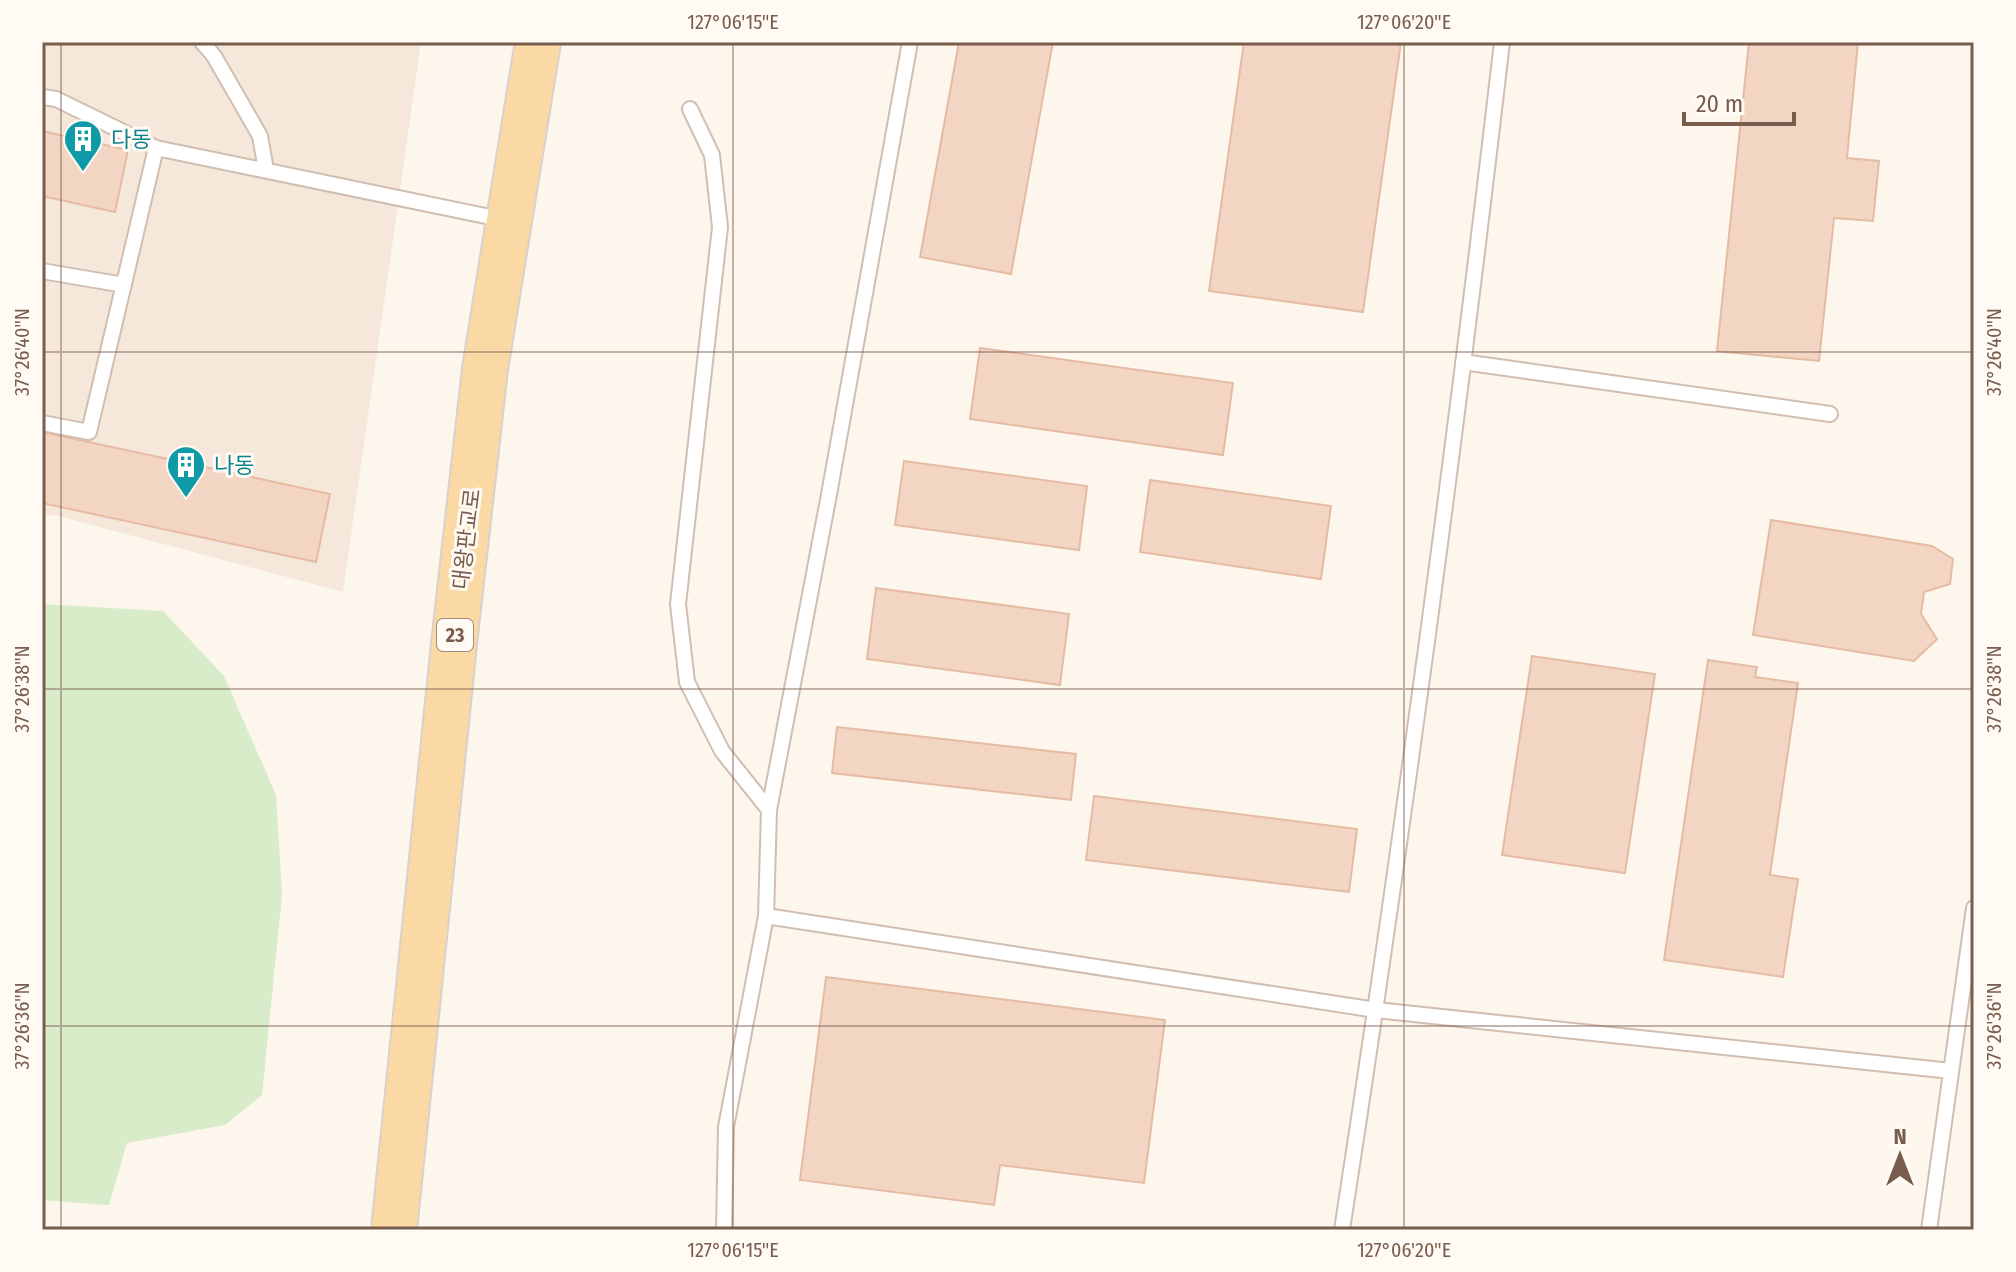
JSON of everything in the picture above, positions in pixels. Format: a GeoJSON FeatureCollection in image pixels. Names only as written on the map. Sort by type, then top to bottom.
{"type":"FeatureCollection","features":[{"type":"Feature","properties":{"kind":"main road","name":"대왕판교로"},"geometry":{"type":"LineString","coordinates":[[394,1230],[455,628],[485,369],[538,42]]}},
{"type":"Feature","properties":{"kind":"lane"},"geometry":{"type":"LineString","coordinates":[[202,42],[214,56],[260,136],[266,170]]}},
{"type":"Feature","properties":{"kind":"lane"},"geometry":{"type":"LineString","coordinates":[[724,1230],[726,1127],[766,916],[769,810],[910,42]]}},
{"type":"Feature","properties":{"kind":"lane"},"geometry":{"type":"LineString","coordinates":[[1342,1230],[1376,1010],[1463,362],[1502,42]]}},
{"type":"Feature","properties":{"kind":"lane"},"geometry":{"type":"LineString","coordinates":[[42,97],[56,99],[156,148],[509,221]]}},
{"type":"Feature","properties":{"kind":"lane"},"geometry":{"type":"LineString","coordinates":[[690,109],[712,155],[720,227],[678,604],[687,682],[722,751],[769,810]]}},
{"type":"Feature","properties":{"kind":"lane"},"geometry":{"type":"LineString","coordinates":[[42,423],[89,432],[156,148]]}},
{"type":"Feature","properties":{"kind":"lane"},"geometry":{"type":"LineString","coordinates":[[42,271],[124,285]]}},
{"type":"Feature","properties":{"kind":"lane"},"geometry":{"type":"LineString","coordinates":[[1463,362],[1830,414]]}},
{"type":"Feature","properties":{"kind":"lane"},"geometry":{"type":"LineString","coordinates":[[1929,1230],[1974,908]]}},
{"type":"Feature","properties":{"kind":"lane"},"geometry":{"type":"LineString","coordinates":[[766,916],[1376,1010],[1951,1071]]}},
{"type":"Feature","properties":{"kind":"shaded area"},"geometry":{"type":"Polygon","coordinates":[[[42,42],[421,42],[343,592],[42,514],[42,42]]]}},
{"type":"Feature","properties":{"kind":"green space"},"geometry":{"type":"Polygon","coordinates":[[[42,604],[163,611],[224,676],[276,795],[282,895],[262,1095],[225,1125],[127,1143],[109,1205],[42,1200],[42,604]]]}},
{"type":"Feature","properties":{"kind":"building"},"geometry":{"type":"Polygon","coordinates":[[[959,42],[1053,42],[1011,274],[920,257],[959,42]]]}},
{"type":"Feature","properties":{"kind":"building"},"geometry":{"type":"Polygon","coordinates":[[[1244,42],[1401,42],[1363,312],[1209,291],[1244,42]]]}},
{"type":"Feature","properties":{"kind":"building"},"geometry":{"type":"Polygon","coordinates":[[[1749,42],[1858,42],[1847,158],[1879,161],[1873,221],[1834,218],[1819,361],[1717,351],[1749,42]]]}},
{"type":"Feature","properties":{"kind":"building","name":"다동"},"geometry":{"type":"Polygon","coordinates":[[[42,131],[128,150],[115,212],[42,196],[42,131]]]}},
{"type":"Feature","properties":{"kind":"building"},"geometry":{"type":"Polygon","coordinates":[[[980,348],[1233,383],[1223,455],[970,419],[980,348]]]}},
{"type":"Feature","properties":{"kind":"building","name":"나동"},"geometry":{"type":"Polygon","coordinates":[[[42,432],[330,494],[316,562],[42,503],[42,432]]]}},
{"type":"Feature","properties":{"kind":"building"},"geometry":{"type":"Polygon","coordinates":[[[904,461],[1087,486],[1079,550],[895,525],[904,461]]]}},
{"type":"Feature","properties":{"kind":"building"},"geometry":{"type":"Polygon","coordinates":[[[1150,480],[1331,506],[1321,579],[1140,552],[1150,480]]]}},
{"type":"Feature","properties":{"kind":"building"},"geometry":{"type":"Polygon","coordinates":[[[1771,520],[1932,546],[1953,559],[1950,584],[1924,592],[1921,614],[1937,639],[1914,661],[1753,635],[1771,520]]]}},
{"type":"Feature","properties":{"kind":"building"},"geometry":{"type":"Polygon","coordinates":[[[876,588],[1069,614],[1060,685],[867,659],[876,588]]]}},
{"type":"Feature","properties":{"kind":"building"},"geometry":{"type":"Polygon","coordinates":[[[1532,656],[1655,674],[1625,873],[1502,855],[1532,656]]]}},
{"type":"Feature","properties":{"kind":"building"},"geometry":{"type":"Polygon","coordinates":[[[1708,660],[1757,667],[1755,677],[1798,683],[1770,875],[1798,879],[1783,977],[1664,960],[1708,660]]]}},
{"type":"Feature","properties":{"kind":"building"},"geometry":{"type":"Polygon","coordinates":[[[837,727],[1076,754],[1071,800],[832,773],[837,727]]]}},
{"type":"Feature","properties":{"kind":"building"},"geometry":{"type":"Polygon","coordinates":[[[1094,796],[1357,829],[1349,892],[1086,860],[1094,796]]]}},
{"type":"Feature","properties":{"kind":"building"},"geometry":{"type":"Polygon","coordinates":[[[826,977],[1165,1020],[1144,1183],[1000,1165],[994,1205],[800,1180],[826,977]]]}},
{"type":"Feature","properties":{"kind":"place","name":"다동"},"geometry":{"type":"Point","coordinates":[83,173]}},
{"type":"Feature","properties":{"kind":"place","name":"나동"},"geometry":{"type":"Point","coordinates":[186,499]}}]}
